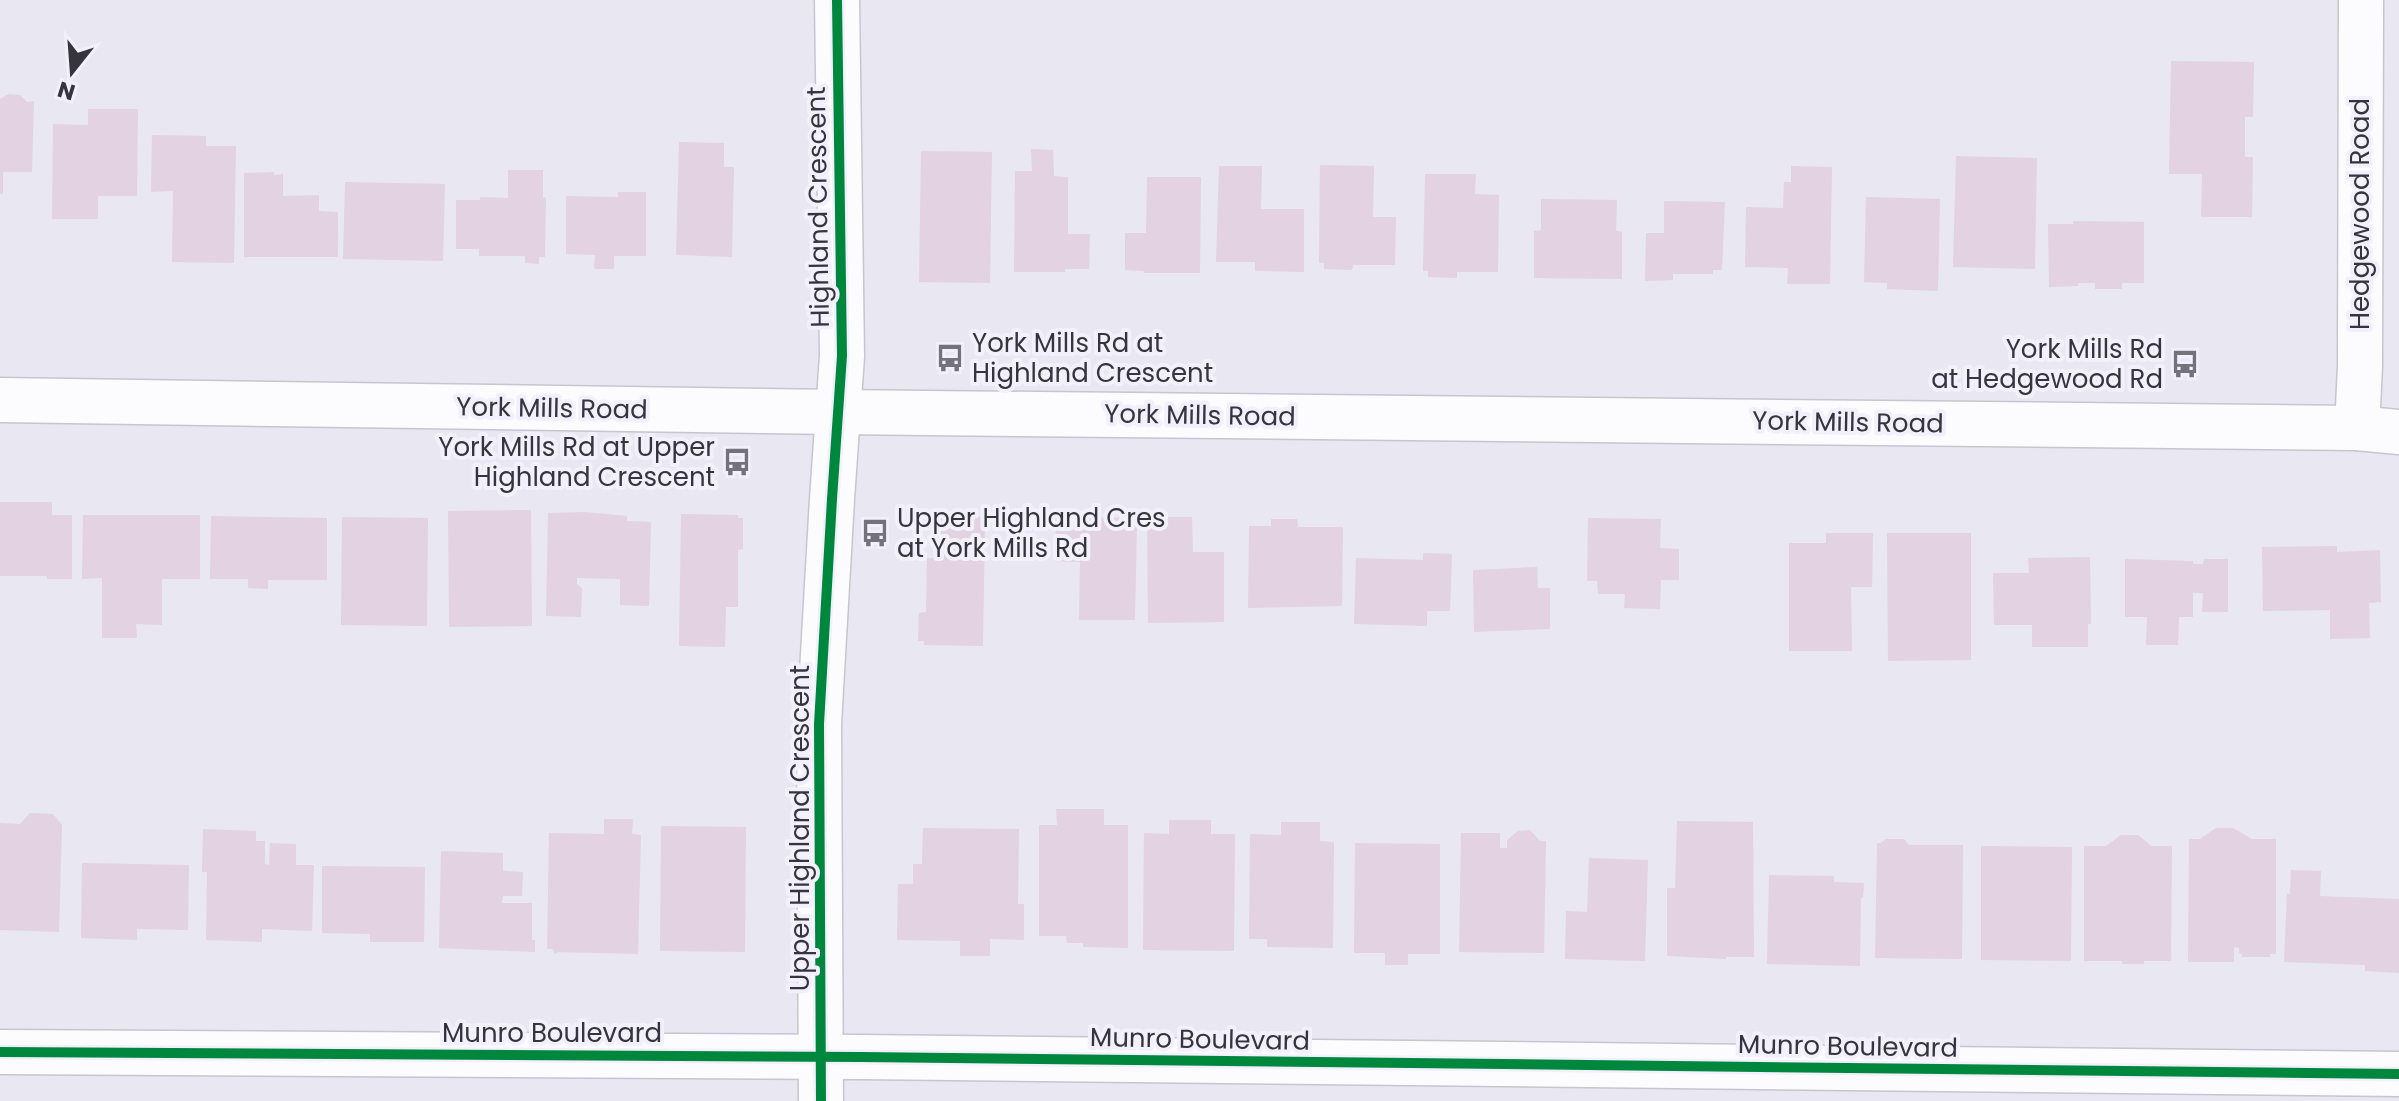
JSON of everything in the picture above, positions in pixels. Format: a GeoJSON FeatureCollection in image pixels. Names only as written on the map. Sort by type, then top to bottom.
{"type":"FeatureCollection","features":[{"type":"Feature","properties":{"kind":"street","name":"Highland Crescent"},"geometry":{"type":"LineString","coordinates":[[837,0],[842,356],[838,412]]}},
{"type":"Feature","properties":{"kind":"street","name":"Hedgewood Road"},"geometry":{"type":"LineString","coordinates":[[2361,0],[2360,366],[2378,430]]}},
{"type":"Feature","properties":{"kind":"street","name":"York Mills Road"},"geometry":{"type":"LineString","coordinates":[[0,400],[2378,430]]}},
{"type":"Feature","properties":{"kind":"street","name":"Upper Highland Crescent"},"geometry":{"type":"LineString","coordinates":[[821,1101],[819,724],[838,412]]}},
{"type":"Feature","properties":{"kind":"street","name":"Munro Boulevard"},"geometry":{"type":"LineString","coordinates":[[0,1052],[822,1057],[2399,1074]]}},
{"type":"Feature","properties":{"kind":"building"},"geometry":{"type":"Polygon","coordinates":[[[2171,61],[2254,62],[2253,117],[2245,117],[2245,157],[2253,157],[2252,217],[2201,217],[2202,174],[2169,174],[2171,61]]]}},
{"type":"Feature","properties":{"kind":"building"},"geometry":{"type":"Polygon","coordinates":[[[9,94],[20,95],[27,102],[34,101],[32,172],[3,172],[3,194],[0,194],[0,99],[9,94]]]}},
{"type":"Feature","properties":{"kind":"building"},"geometry":{"type":"Polygon","coordinates":[[[88,109],[138,109],[137,196],[98,196],[98,219],[52,219],[53,124],[88,125],[88,109]]]}},
{"type":"Feature","properties":{"kind":"building"},"geometry":{"type":"Polygon","coordinates":[[[152,135],[206,136],[206,146],[236,146],[234,263],[172,262],[173,191],[151,192],[152,135]]]}},
{"type":"Feature","properties":{"kind":"building"},"geometry":{"type":"Polygon","coordinates":[[[679,142],[724,143],[724,167],[734,167],[732,257],[676,255],[679,142]]]}},
{"type":"Feature","properties":{"kind":"building"},"geometry":{"type":"Polygon","coordinates":[[[1031,149],[1053,150],[1054,176],[1068,177],[1068,234],[1090,234],[1089,269],[1014,272],[1015,171],[1032,171],[1031,149]]]}},
{"type":"Feature","properties":{"kind":"building"},"geometry":{"type":"Polygon","coordinates":[[[921,151],[992,152],[990,283],[919,282],[921,151]]]}},
{"type":"Feature","properties":{"kind":"building"},"geometry":{"type":"Polygon","coordinates":[[[1956,156],[2037,158],[2035,269],[1953,267],[1956,156]]]}},
{"type":"Feature","properties":{"kind":"building"},"geometry":{"type":"Polygon","coordinates":[[[1320,165],[1374,166],[1373,217],[1396,217],[1395,265],[1353,265],[1352,270],[1324,269],[1324,263],[1319,263],[1320,165]]]}},
{"type":"Feature","properties":{"kind":"building"},"geometry":{"type":"Polygon","coordinates":[[[1219,166],[1262,166],[1261,209],[1304,209],[1304,272],[1255,271],[1255,262],[1216,262],[1219,166]]]}},
{"type":"Feature","properties":{"kind":"building"},"geometry":{"type":"Polygon","coordinates":[[[1791,166],[1832,167],[1830,284],[1787,284],[1788,268],[1745,267],[1746,207],[1783,208],[1784,182],[1791,182],[1791,166]]]}},
{"type":"Feature","properties":{"kind":"building"},"geometry":{"type":"Polygon","coordinates":[[[508,170],[543,170],[545,257],[539,257],[539,264],[525,263],[525,256],[479,256],[479,249],[456,249],[456,200],[508,198],[508,170]]]}},
{"type":"Feature","properties":{"kind":"building"},"geometry":{"type":"Polygon","coordinates":[[[274,172],[274,175],[283,174],[283,196],[319,195],[319,211],[338,212],[338,257],[244,257],[244,173],[274,172]]]}},
{"type":"Feature","properties":{"kind":"building"},"geometry":{"type":"Polygon","coordinates":[[[1425,174],[1476,174],[1475,194],[1499,195],[1498,272],[1457,272],[1457,278],[1428,277],[1428,271],[1423,271],[1425,174]]]}},
{"type":"Feature","properties":{"kind":"building"},"geometry":{"type":"Polygon","coordinates":[[[1147,177],[1201,177],[1200,273],[1125,270],[1125,233],[1146,233],[1147,177]]]}},
{"type":"Feature","properties":{"kind":"building"},"geometry":{"type":"Polygon","coordinates":[[[345,182],[445,184],[443,261],[343,259],[345,182]]]}},
{"type":"Feature","properties":{"kind":"building"},"geometry":{"type":"Polygon","coordinates":[[[618,192],[646,192],[646,256],[614,256],[614,269],[594,269],[595,255],[566,254],[566,196],[618,197],[618,192]]]}},
{"type":"Feature","properties":{"kind":"building"},"geometry":{"type":"Polygon","coordinates":[[[1866,197],[1940,199],[1938,291],[1887,289],[1887,283],[1864,282],[1866,197]]]}},
{"type":"Feature","properties":{"kind":"building"},"geometry":{"type":"Polygon","coordinates":[[[1541,199],[1617,200],[1616,231],[1622,232],[1622,279],[1534,278],[1534,231],[1541,230],[1541,199]]]}},
{"type":"Feature","properties":{"kind":"building"},"geometry":{"type":"Polygon","coordinates":[[[1664,201],[1725,202],[1722,270],[1713,270],[1713,274],[1673,274],[1673,280],[1645,281],[1646,233],[1664,233],[1664,201]]]}},
{"type":"Feature","properties":{"kind":"building"},"geometry":{"type":"Polygon","coordinates":[[[2073,221],[2144,222],[2144,283],[2122,283],[2122,289],[2095,289],[2095,283],[2049,287],[2048,224],[2073,224],[2073,221]]]}},
{"type":"Feature","properties":{"kind":"building"},"geometry":{"type":"Polygon","coordinates":[[[0,502],[52,502],[52,515],[72,515],[72,579],[0,576],[0,502]]]}},
{"type":"Feature","properties":{"kind":"building"},"geometry":{"type":"Polygon","coordinates":[[[531,510],[532,626],[449,627],[448,511],[531,510]]]}},
{"type":"Feature","properties":{"kind":"building"},"geometry":{"type":"Polygon","coordinates":[[[585,512],[627,516],[627,521],[651,522],[649,606],[620,605],[620,579],[577,578],[577,584],[582,588],[581,617],[546,616],[548,513],[585,512]]]}},
{"type":"Feature","properties":{"kind":"building"},"geometry":{"type":"Polygon","coordinates":[[[681,514],[738,515],[738,518],[743,518],[743,549],[738,550],[738,607],[726,607],[725,647],[679,646],[681,514]]]}},
{"type":"Feature","properties":{"kind":"building"},"geometry":{"type":"Polygon","coordinates":[[[83,515],[200,515],[200,579],[162,579],[162,625],[136,624],[137,638],[102,638],[102,578],[82,579],[83,515]]]}},
{"type":"Feature","properties":{"kind":"building"},"geometry":{"type":"Polygon","coordinates":[[[211,516],[327,518],[327,580],[268,580],[268,589],[248,588],[248,579],[210,579],[211,516]]]}},
{"type":"Feature","properties":{"kind":"building"},"geometry":{"type":"Polygon","coordinates":[[[342,517],[428,518],[427,626],[341,625],[342,517]]]}},
{"type":"Feature","properties":{"kind":"building"},"geometry":{"type":"Polygon","coordinates":[[[940,517],[985,517],[983,646],[924,645],[924,641],[918,641],[919,613],[926,612],[927,558],[940,558],[940,517]]]}},
{"type":"Feature","properties":{"kind":"building"},"geometry":{"type":"Polygon","coordinates":[[[1056,517],[1137,518],[1135,620],[1079,620],[1080,562],[1055,561],[1056,517]]]}},
{"type":"Feature","properties":{"kind":"building"},"geometry":{"type":"Polygon","coordinates":[[[1147,517],[1192,517],[1193,552],[1224,552],[1224,622],[1148,623],[1147,517]]]}},
{"type":"Feature","properties":{"kind":"building"},"geometry":{"type":"Polygon","coordinates":[[[1588,518],[1661,519],[1660,548],[1679,549],[1679,580],[1661,580],[1660,609],[1624,608],[1625,594],[1598,594],[1597,581],[1587,581],[1588,518]]]}},
{"type":"Feature","properties":{"kind":"building"},"geometry":{"type":"Polygon","coordinates":[[[1271,519],[1297,519],[1298,527],[1343,527],[1342,606],[1248,608],[1249,526],[1271,526],[1271,519]]]}},
{"type":"Feature","properties":{"kind":"building"},"geometry":{"type":"Polygon","coordinates":[[[1826,533],[1873,533],[1872,587],[1851,587],[1852,651],[1789,651],[1789,543],[1826,543],[1826,533]]]}},
{"type":"Feature","properties":{"kind":"building"},"geometry":{"type":"Polygon","coordinates":[[[1887,533],[1971,533],[1971,660],[1888,661],[1887,533]]]}},
{"type":"Feature","properties":{"kind":"building"},"geometry":{"type":"Polygon","coordinates":[[[2337,546],[2337,552],[2380,550],[2381,602],[2369,603],[2370,638],[2330,639],[2330,610],[2263,611],[2262,547],[2337,546]]]}},
{"type":"Feature","properties":{"kind":"building"},"geometry":{"type":"Polygon","coordinates":[[[1423,553],[1452,554],[1450,611],[1427,611],[1427,626],[1354,624],[1356,558],[1423,560],[1423,553]]]}},
{"type":"Feature","properties":{"kind":"building"},"geometry":{"type":"Polygon","coordinates":[[[2090,557],[2091,624],[2088,624],[2088,647],[2032,647],[2032,625],[1994,625],[1993,573],[2029,573],[2028,558],[2090,557]]]}},
{"type":"Feature","properties":{"kind":"building"},"geometry":{"type":"Polygon","coordinates":[[[2125,559],[2203,564],[2204,559],[2228,559],[2228,612],[2202,612],[2203,593],[2193,593],[2193,617],[2179,617],[2178,645],[2146,645],[2147,617],[2125,617],[2125,559]]]}},
{"type":"Feature","properties":{"kind":"building"},"geometry":{"type":"Polygon","coordinates":[[[1537,567],[1538,588],[1550,588],[1550,629],[1474,632],[1473,570],[1537,567]]]}},
{"type":"Feature","properties":{"kind":"building"},"geometry":{"type":"Polygon","coordinates":[[[1056,809],[1104,809],[1104,825],[1128,825],[1128,948],[1083,947],[1083,943],[1067,943],[1066,936],[1039,936],[1039,825],[1057,825],[1056,809]]]}},
{"type":"Feature","properties":{"kind":"building"},"geometry":{"type":"Polygon","coordinates":[[[30,813],[53,814],[62,825],[59,932],[0,930],[0,823],[20,824],[30,813]]]}},
{"type":"Feature","properties":{"kind":"building"},"geometry":{"type":"Polygon","coordinates":[[[604,819],[633,819],[632,834],[641,835],[638,954],[555,954],[552,949],[547,949],[549,833],[604,834],[604,819]]]}},
{"type":"Feature","properties":{"kind":"building"},"geometry":{"type":"Polygon","coordinates":[[[1169,820],[1211,820],[1211,834],[1235,834],[1234,951],[1143,950],[1144,833],[1169,834],[1169,820]]]}},
{"type":"Feature","properties":{"kind":"building"},"geometry":{"type":"Polygon","coordinates":[[[1677,821],[1753,822],[1754,957],[1667,956],[1667,888],[1675,888],[1677,821]]]}},
{"type":"Feature","properties":{"kind":"building"},"geometry":{"type":"Polygon","coordinates":[[[1281,822],[1320,822],[1320,841],[1334,842],[1333,948],[1267,947],[1267,939],[1249,939],[1250,834],[1281,835],[1281,822]]]}},
{"type":"Feature","properties":{"kind":"building"},"geometry":{"type":"Polygon","coordinates":[[[661,826],[746,827],[745,952],[660,951],[661,826]]]}},
{"type":"Feature","properties":{"kind":"building"},"geometry":{"type":"Polygon","coordinates":[[[923,828],[1019,829],[1018,904],[1024,904],[1024,940],[990,939],[990,956],[960,956],[960,941],[897,940],[898,884],[913,884],[913,864],[922,864],[923,828]]]}},
{"type":"Feature","properties":{"kind":"building"},"geometry":{"type":"Polygon","coordinates":[[[2216,828],[2233,828],[2252,839],[2276,839],[2276,954],[2270,954],[2270,957],[2242,957],[2239,948],[2234,947],[2234,962],[2188,962],[2189,839],[2200,839],[2216,828]]]}},
{"type":"Feature","properties":{"kind":"building"},"geometry":{"type":"Polygon","coordinates":[[[203,829],[256,831],[256,841],[265,841],[265,864],[269,865],[270,843],[296,844],[296,865],[314,865],[312,931],[262,929],[262,942],[206,940],[207,872],[202,872],[203,829]]]}},
{"type":"Feature","properties":{"kind":"building"},"geometry":{"type":"Polygon","coordinates":[[[1530,830],[1540,841],[1546,841],[1544,953],[1459,952],[1461,833],[1500,833],[1500,848],[1507,848],[1507,840],[1518,831],[1530,830]]]}},
{"type":"Feature","properties":{"kind":"building"},"geometry":{"type":"Polygon","coordinates":[[[2121,835],[2138,835],[2151,846],[2172,846],[2171,961],[2122,964],[2122,961],[2084,961],[2084,846],[2106,846],[2121,835]]]}},
{"type":"Feature","properties":{"kind":"building"},"geometry":{"type":"Polygon","coordinates":[[[1886,839],[1904,839],[1909,845],[1963,845],[1962,959],[1875,958],[1877,843],[1886,839]]]}},
{"type":"Feature","properties":{"kind":"building"},"geometry":{"type":"Polygon","coordinates":[[[1355,843],[1440,844],[1440,954],[1408,954],[1408,965],[1385,965],[1385,953],[1354,953],[1355,843]]]}},
{"type":"Feature","properties":{"kind":"building"},"geometry":{"type":"Polygon","coordinates":[[[1981,846],[2072,847],[2071,961],[1981,960],[1981,846]]]}},
{"type":"Feature","properties":{"kind":"building"},"geometry":{"type":"Polygon","coordinates":[[[441,851],[503,853],[503,871],[523,872],[522,896],[503,896],[502,903],[532,903],[535,952],[439,948],[441,851]]]}},
{"type":"Feature","properties":{"kind":"building"},"geometry":{"type":"Polygon","coordinates":[[[1589,858],[1648,860],[1645,961],[1565,959],[1566,911],[1587,912],[1589,858]]]}},
{"type":"Feature","properties":{"kind":"building"},"geometry":{"type":"Polygon","coordinates":[[[82,863],[189,865],[188,930],[137,929],[137,940],[81,938],[82,863]]]}},
{"type":"Feature","properties":{"kind":"building"},"geometry":{"type":"Polygon","coordinates":[[[322,866],[425,867],[424,942],[370,942],[370,934],[322,933],[322,866]]]}},
{"type":"Feature","properties":{"kind":"building"},"geometry":{"type":"Polygon","coordinates":[[[2291,870],[2321,871],[2320,896],[2399,899],[2399,973],[2365,971],[2365,965],[2284,962],[2291,870]]]}},
{"type":"Feature","properties":{"kind":"building"},"geometry":{"type":"Polygon","coordinates":[[[1769,875],[1834,876],[1834,882],[1864,883],[1860,966],[1767,964],[1769,875]]]}},
{"type":"Feature","properties":{"kind":"cycle path"},"geometry":{"type":"LineString","coordinates":[[821,1101],[819,724],[842,356],[837,0]]}},
{"type":"Feature","properties":{"kind":"cycle path"},"geometry":{"type":"LineString","coordinates":[[0,1052],[861,1057],[2399,1074]]}},
{"type":"Feature","properties":{"kind":"place","name":"York Mills Rd at Highland Crescent"},"geometry":{"type":"Point","coordinates":[950,358]}},
{"type":"Feature","properties":{"kind":"place","name":"York Mills Rd at Hedgewood Rd"},"geometry":{"type":"Point","coordinates":[2185,364]}},
{"type":"Feature","properties":{"kind":"place","name":"York Mills Rd at Upper Highland Crescent"},"geometry":{"type":"Point","coordinates":[737,462]}},
{"type":"Feature","properties":{"kind":"place","name":"Upper Highland Cres at York Mills Rd"},"geometry":{"type":"Point","coordinates":[875,533]}}]}
